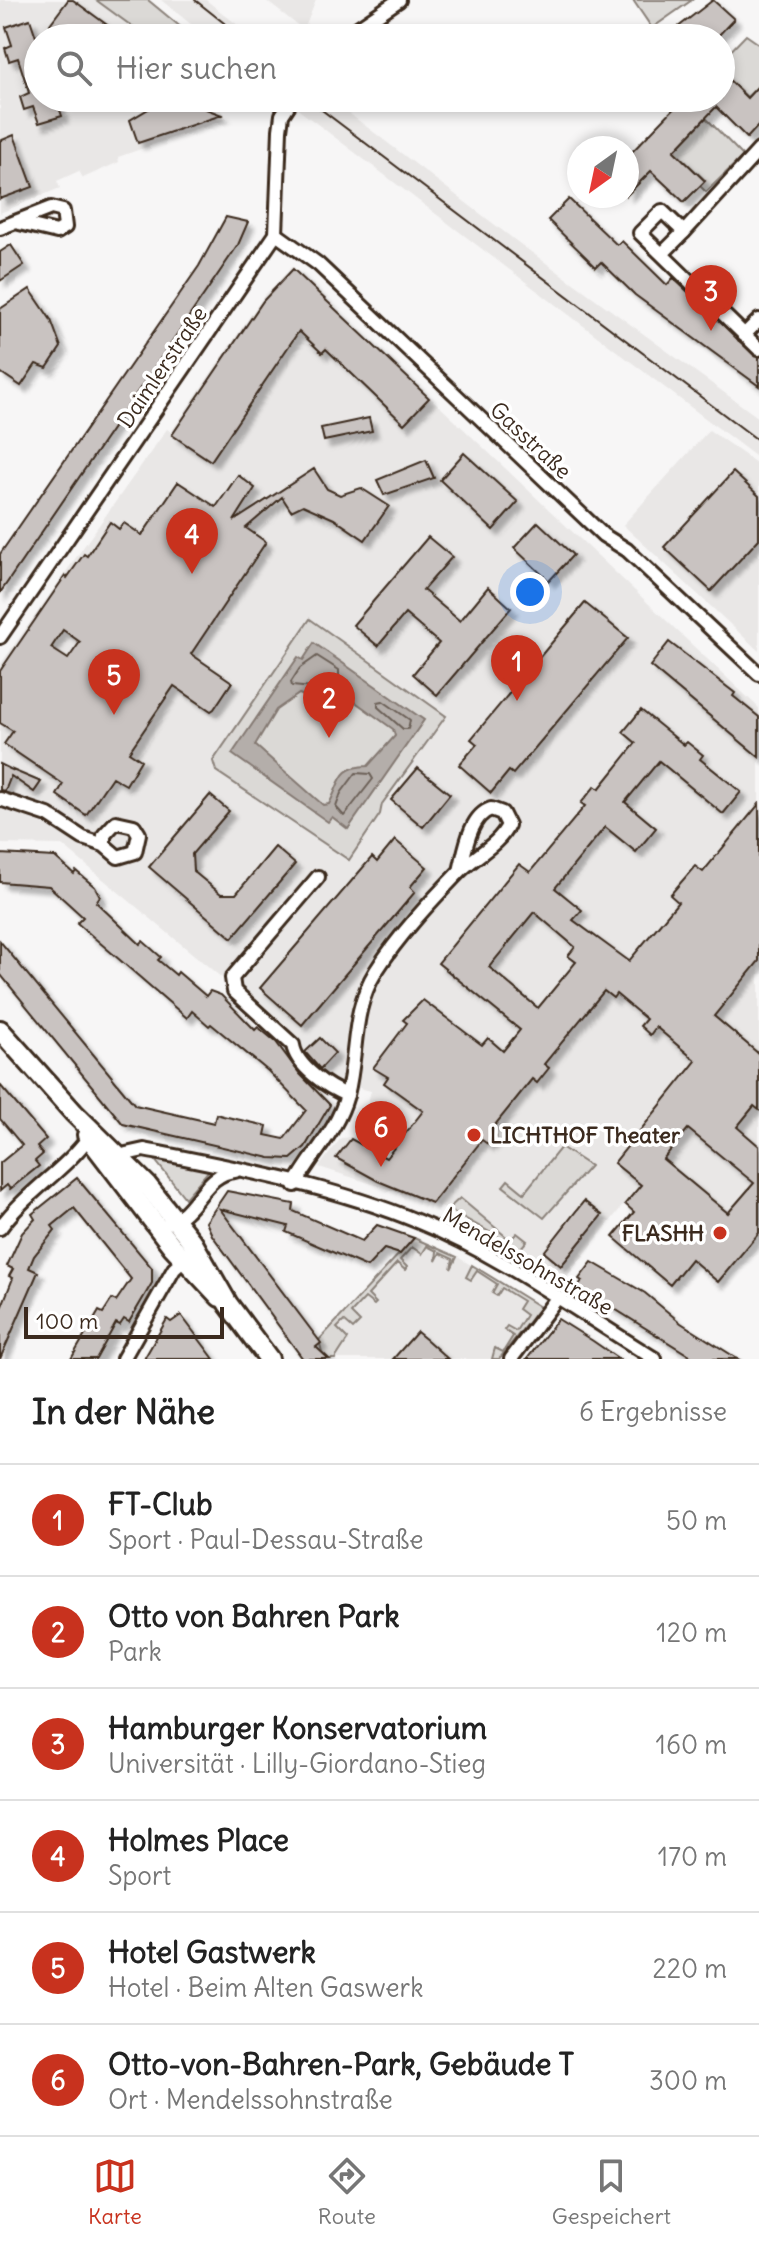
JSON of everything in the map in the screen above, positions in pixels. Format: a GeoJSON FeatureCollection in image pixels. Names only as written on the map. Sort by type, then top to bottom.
{"type":"FeatureCollection","features":[{"type":"Feature","properties":{"kind":"main road"},"geometry":{"type":"LineString","coordinates":[[1,1029],[74,1113],[122,1158],[176,1220],[212,1273],[228,1304]]}},
{"type":"Feature","properties":{"kind":"main road"},"geometry":{"type":"LineString","coordinates":[[74,1113],[121,1181],[184,1260],[228,1304],[269,1359]]}},
{"type":"Feature","properties":{"kind":"street"},"geometry":{"type":"LineString","coordinates":[[361,24],[399,0]]}},
{"type":"Feature","properties":{"kind":"street"},"geometry":{"type":"LineString","coordinates":[[276,234],[280,130],[284,112]]}},
{"type":"Feature","properties":{"kind":"street"},"geometry":{"type":"LineString","coordinates":[[662,254],[759,150]]}},
{"type":"Feature","properties":{"kind":"street"},"geometry":{"type":"LineString","coordinates":[[684,232],[662,211],[640,233],[759,349]]}},
{"type":"Feature","properties":{"kind":"street"},"geometry":{"type":"LineString","coordinates":[[0,228],[15,222]]}},
{"type":"Feature","properties":{"kind":"street","name":"Daimlerstraße"},"geometry":{"type":"LineString","coordinates":[[0,637],[276,234]]}},
{"type":"Feature","properties":{"kind":"street","name":"Gasstraße"},"geometry":{"type":"LineString","coordinates":[[276,234],[318,264],[603,535],[627,550],[759,674]]}},
{"type":"Feature","properties":{"kind":"street"},"geometry":{"type":"LineString","coordinates":[[744,335],[759,320]]}},
{"type":"Feature","properties":{"kind":"street"},"geometry":{"type":"LineString","coordinates":[[0,799],[48,815],[83,838],[104,845]]}},
{"type":"Feature","properties":{"kind":"street"},"geometry":{"type":"LineString","coordinates":[[295,1185],[335,1127],[347,1095],[356,1018],[367,987],[382,963],[460,871],[506,830],[507,820],[502,813],[491,809],[479,817],[467,842],[460,871]]}},
{"type":"Feature","properties":{"kind":"street"},"geometry":{"type":"LineString","coordinates":[[318,877],[232,978],[234,991],[293,1045],[293,1051],[309,1069],[347,1095]]}},
{"type":"Feature","properties":{"kind":"street"},"geometry":{"type":"LineString","coordinates":[[0,1228],[12,1211],[56,1175],[89,1137]]}},
{"type":"Feature","properties":{"kind":"street","name":"Mendelssohnstraße"},"geometry":{"type":"LineString","coordinates":[[122,1158],[144,1150],[361,1201],[422,1223],[473,1247],[655,1359]]}},
{"type":"Feature","properties":{"kind":"street"},"geometry":{"type":"LineString","coordinates":[[121,1181],[118,1170],[122,1158]]}},
{"type":"Feature","properties":{"kind":"street"},"geometry":{"type":"LineString","coordinates":[[148,1215],[166,1222],[176,1220],[219,1175],[238,1171]]}},
{"type":"Feature","properties":{"kind":"street"},"geometry":{"type":"LineString","coordinates":[[123,1359],[174,1269],[184,1260]]}},
{"type":"Feature","properties":{"kind":"street"},"geometry":{"type":"LineString","coordinates":[[511,1359],[557,1298]]}},
{"type":"Feature","properties":{"kind":"shaded area"},"geometry":{"type":"Polygon","coordinates":[[[0,0],[96,0],[129,24],[24,24],[24,112],[222,112],[227,119],[118,157],[119,162],[83,178],[79,171],[57,181],[60,188],[0,213],[0,0]]]}},
{"type":"Feature","properties":{"kind":"shaded area"},"geometry":{"type":"Polygon","coordinates":[[[96,0],[148,0],[177,24],[129,24],[96,0]]]}},
{"type":"Feature","properties":{"kind":"shaded area"},"geometry":{"type":"Polygon","coordinates":[[[161,0],[206,0],[236,24],[191,24],[161,0]]]}},
{"type":"Feature","properties":{"kind":"shaded area"},"geometry":{"type":"Polygon","coordinates":[[[265,0],[316,0],[306,24],[296,24],[265,0]]]}},
{"type":"Feature","properties":{"kind":"shaded area"},"geometry":{"type":"Polygon","coordinates":[[[633,0],[692,0],[658,24],[649,24],[633,0]]]}},
{"type":"Feature","properties":{"kind":"shaded area"},"geometry":{"type":"Polygon","coordinates":[[[746,35],[759,44],[759,85],[747,97],[735,85],[735,46],[746,35]]]}},
{"type":"Feature","properties":{"kind":"shaded area"},"geometry":{"type":"Polygon","coordinates":[[[301,112],[347,112],[520,244],[759,418],[759,459],[301,112]]]}},
{"type":"Feature","properties":{"kind":"shaded area"},"geometry":{"type":"Polygon","coordinates":[[[706,118],[743,156],[706,192],[700,186],[705,180],[674,151],[706,118]]]}},
{"type":"Feature","properties":{"kind":"shaded area"},"geometry":{"type":"Polygon","coordinates":[[[292,267],[759,708],[759,1233],[717,1282],[624,1204],[565,1279],[492,1231],[432,1203],[319,1167],[341,1138],[353,1137],[362,1125],[371,1091],[329,1080],[297,1048],[293,1037],[62,845],[0,844],[0,665],[167,429],[171,432],[263,297],[292,267]]]}},
{"type":"Feature","properties":{"kind":"shaded area"},"geometry":{"type":"Polygon","coordinates":[[[709,430],[759,465],[759,651],[623,525],[709,430]]]}},
{"type":"Feature","properties":{"kind":"shaded area"},"geometry":{"type":"Polygon","coordinates":[[[310,619],[446,716],[382,804],[380,814],[349,860],[216,771],[213,761],[310,619]]]}},
{"type":"Feature","properties":{"kind":"shaded area"},"geometry":{"type":"Polygon","coordinates":[[[561,1147],[590,1166],[544,1218],[503,1186],[508,1180],[524,1193],[561,1147]]]}},
{"type":"Feature","properties":{"kind":"shaded area"},"geometry":{"type":"Polygon","coordinates":[[[155,1160],[211,1168],[185,1198],[155,1160]]]}},
{"type":"Feature","properties":{"kind":"shaded area"},"geometry":{"type":"Polygon","coordinates":[[[460,1198],[510,1240],[517,1233],[527,1241],[520,1249],[448,1209],[460,1198]]]}},
{"type":"Feature","properties":{"kind":"shaded area"},"geometry":{"type":"Polygon","coordinates":[[[414,1238],[456,1256],[540,1307],[499,1359],[301,1359],[321,1343],[319,1340],[414,1238]]]}},
{"type":"Feature","properties":{"kind":"shaded area"},"geometry":{"type":"Polygon","coordinates":[[[414,1238],[457,1257],[451,1269],[453,1259],[440,1253],[436,1261],[437,1251],[427,1246],[422,1254],[412,1247],[400,1260],[407,1267],[405,1270],[397,1263],[368,1295],[376,1303],[374,1305],[365,1298],[351,1313],[360,1322],[353,1329],[344,1321],[337,1328],[348,1339],[335,1359],[329,1359],[322,1352],[319,1340],[414,1238]]]}},
{"type":"Feature","properties":{"kind":"shaded area"},"geometry":{"type":"Polygon","coordinates":[[[472,1265],[540,1307],[499,1359],[492,1359],[495,1348],[503,1352],[513,1336],[504,1330],[507,1326],[516,1331],[526,1315],[518,1309],[523,1301],[502,1288],[497,1296],[492,1293],[497,1284],[477,1271],[471,1280],[466,1277],[472,1265]]]}},
{"type":"Feature","properties":{"kind":"water"},"geometry":{"type":"Polygon","coordinates":[[[314,643],[424,720],[348,829],[332,817],[328,822],[232,754],[298,657],[303,660],[314,643]],[[340,685],[315,695],[299,694],[276,710],[255,745],[323,805],[329,804],[346,772],[368,766],[395,736],[393,729],[354,701],[340,685]]]}},
{"type":"Feature","properties":{"kind":"building"},"geometry":{"type":"Polygon","coordinates":[[[68,0],[73,0],[106,24],[50,24],[68,0]]]}},
{"type":"Feature","properties":{"kind":"building"},"geometry":{"type":"Polygon","coordinates":[[[713,0],[734,19],[729,24],[682,24],[713,0]]]}},
{"type":"Feature","properties":{"kind":"building"},"geometry":{"type":"Polygon","coordinates":[[[30,19],[32,24],[24,24],[24,77],[18,58],[9,61],[5,48],[12,45],[6,27],[30,19]]]}},
{"type":"Feature","properties":{"kind":"building"},"geometry":{"type":"Polygon","coordinates":[[[759,85],[759,125],[747,138],[721,112],[735,112],[735,86],[747,98],[759,85]]]}},
{"type":"Feature","properties":{"kind":"building"},"geometry":{"type":"Polygon","coordinates":[[[35,112],[61,112],[62,116],[39,123],[35,112]]]}},
{"type":"Feature","properties":{"kind":"building"},"geometry":{"type":"Polygon","coordinates":[[[143,112],[214,112],[222,115],[138,143],[130,120],[143,112]]]}},
{"type":"Feature","properties":{"kind":"building"},"geometry":{"type":"Polygon","coordinates":[[[670,112],[711,112],[674,151],[705,181],[684,202],[651,171],[639,183],[639,145],[670,112]]]}},
{"type":"Feature","properties":{"kind":"building"},"geometry":{"type":"Polygon","coordinates":[[[14,135],[33,187],[0,199],[0,141],[14,135]]]}},
{"type":"Feature","properties":{"kind":"building"},"geometry":{"type":"Polygon","coordinates":[[[567,201],[567,208],[578,208],[617,245],[622,241],[667,285],[673,278],[759,358],[759,386],[635,295],[601,262],[596,267],[548,220],[567,201]]]}},
{"type":"Feature","properties":{"kind":"building"},"geometry":{"type":"Polygon","coordinates":[[[226,217],[248,222],[238,245],[0,593],[0,554],[199,266],[226,217]]]}},
{"type":"Feature","properties":{"kind":"building"},"geometry":{"type":"Polygon","coordinates":[[[11,245],[24,265],[0,281],[0,252],[11,245]]]}},
{"type":"Feature","properties":{"kind":"building"},"geometry":{"type":"Polygon","coordinates":[[[293,269],[429,398],[404,424],[326,349],[322,353],[299,331],[211,461],[172,435],[263,301],[293,269]]]}},
{"type":"Feature","properties":{"kind":"building"},"geometry":{"type":"Polygon","coordinates":[[[30,289],[51,320],[61,347],[47,368],[36,364],[21,386],[0,372],[0,309],[30,289]]]}},
{"type":"Feature","properties":{"kind":"building"},"geometry":{"type":"Polygon","coordinates":[[[369,418],[372,431],[324,441],[321,428],[369,418]]]}},
{"type":"Feature","properties":{"kind":"building"},"geometry":{"type":"Polygon","coordinates":[[[464,453],[518,502],[493,530],[440,480],[464,453]]]}},
{"type":"Feature","properties":{"kind":"building"},"geometry":{"type":"Polygon","coordinates":[[[426,460],[434,478],[384,495],[377,480],[426,460]]]}},
{"type":"Feature","properties":{"kind":"building"},"geometry":{"type":"Polygon","coordinates":[[[314,469],[327,489],[340,495],[361,488],[389,506],[365,540],[334,519],[303,505],[291,511],[282,497],[246,528],[266,542],[191,654],[232,682],[211,711],[174,686],[129,752],[141,760],[126,785],[112,777],[86,815],[57,795],[63,784],[4,744],[13,731],[0,723],[0,671],[65,576],[67,578],[84,554],[87,556],[110,522],[119,529],[124,523],[142,535],[178,482],[216,507],[238,475],[255,488],[234,521],[314,469]],[[63,630],[51,648],[68,659],[80,642],[63,630]]]}},
{"type":"Feature","properties":{"kind":"building"},"geometry":{"type":"Polygon","coordinates":[[[733,472],[759,496],[759,539],[711,591],[664,547],[733,472]]]}},
{"type":"Feature","properties":{"kind":"building"},"geometry":{"type":"Polygon","coordinates":[[[538,522],[573,555],[549,581],[514,548],[538,522]]]}},
{"type":"Feature","properties":{"kind":"building"},"geometry":{"type":"Polygon","coordinates":[[[428,537],[452,557],[423,590],[460,621],[488,587],[511,608],[437,695],[413,674],[439,643],[405,614],[378,646],[353,625],[428,537]]]}},
{"type":"Feature","properties":{"kind":"building"},"geometry":{"type":"Polygon","coordinates":[[[585,603],[628,638],[513,774],[509,771],[491,793],[459,765],[477,744],[471,739],[585,603]]]}},
{"type":"Feature","properties":{"kind":"building"},"geometry":{"type":"Polygon","coordinates":[[[669,642],[735,693],[733,696],[759,717],[759,757],[650,666],[669,642]]]}},
{"type":"Feature","properties":{"kind":"building"},"geometry":{"type":"Polygon","coordinates":[[[641,710],[684,745],[687,742],[703,755],[700,759],[741,792],[723,814],[659,761],[625,802],[656,828],[636,852],[605,827],[555,888],[582,910],[573,920],[629,961],[678,902],[670,895],[695,866],[703,872],[759,804],[759,961],[714,1016],[759,1054],[759,1110],[754,1106],[737,1127],[759,1146],[759,1233],[718,1282],[691,1259],[670,1285],[613,1237],[634,1212],[625,1204],[641,1185],[614,1163],[696,1061],[656,1027],[650,1035],[640,1026],[646,1019],[616,994],[613,998],[604,991],[544,1064],[549,1068],[537,1083],[532,1079],[490,1131],[496,1136],[489,1145],[482,1140],[432,1203],[378,1181],[336,1158],[351,1139],[386,1158],[423,1111],[384,1083],[388,1077],[373,1068],[407,1023],[403,1020],[423,1000],[482,1045],[488,1038],[503,1051],[520,1030],[438,963],[519,864],[530,872],[585,806],[581,803],[595,786],[599,789],[636,743],[623,732],[641,710]],[[534,912],[489,967],[538,1008],[576,962],[568,956],[575,947],[534,912]],[[688,1129],[663,1159],[728,1213],[754,1183],[688,1129]]]}},
{"type":"Feature","properties":{"kind":"building"},"geometry":{"type":"Polygon","coordinates":[[[0,764],[41,782],[34,792],[11,776],[5,791],[0,790],[0,764]]]}},
{"type":"Feature","properties":{"kind":"building"},"geometry":{"type":"Polygon","coordinates":[[[418,768],[450,794],[423,827],[391,800],[418,768]]]}},
{"type":"Feature","properties":{"kind":"building"},"geometry":{"type":"Polygon","coordinates":[[[210,795],[229,811],[192,854],[193,871],[221,894],[236,894],[275,847],[295,864],[232,938],[149,867],[210,795]]]}},
{"type":"Feature","properties":{"kind":"building"},"geometry":{"type":"Polygon","coordinates":[[[395,840],[427,867],[410,887],[415,892],[302,1025],[260,988],[372,857],[377,862],[395,840]]]}},
{"type":"Feature","properties":{"kind":"building"},"geometry":{"type":"Polygon","coordinates":[[[0,854],[55,857],[74,874],[76,871],[95,887],[100,896],[96,902],[140,944],[143,941],[161,957],[158,960],[206,996],[210,991],[221,995],[255,1030],[258,1027],[276,1042],[300,1074],[330,1105],[305,1147],[291,1159],[270,1158],[123,1124],[0,974],[0,941],[135,1105],[214,1123],[216,1114],[267,1126],[265,1135],[284,1139],[306,1110],[268,1071],[211,1024],[209,1026],[192,1011],[187,1018],[77,923],[83,917],[49,886],[0,882],[0,854]]]}},
{"type":"Feature","properties":{"kind":"building"},"geometry":{"type":"Polygon","coordinates":[[[320,1038],[335,1053],[320,1069],[305,1052],[320,1038]]]}},
{"type":"Feature","properties":{"kind":"building"},"geometry":{"type":"Polygon","coordinates":[[[0,1085],[46,1139],[37,1147],[43,1154],[35,1161],[39,1166],[10,1189],[7,1185],[0,1191],[0,1163],[22,1145],[0,1119],[0,1085]]]}},
{"type":"Feature","properties":{"kind":"building"},"geometry":{"type":"Polygon","coordinates":[[[77,1178],[152,1268],[152,1283],[129,1322],[124,1319],[120,1325],[116,1323],[96,1359],[71,1359],[99,1311],[103,1313],[112,1299],[116,1301],[131,1279],[74,1208],[52,1226],[55,1230],[34,1256],[29,1268],[38,1272],[0,1359],[0,1311],[13,1278],[9,1276],[13,1269],[7,1266],[22,1233],[35,1219],[32,1214],[77,1178]]]}},
{"type":"Feature","properties":{"kind":"building"},"geometry":{"type":"Polygon","coordinates":[[[227,1191],[294,1204],[293,1211],[362,1241],[377,1225],[414,1238],[400,1254],[384,1249],[367,1267],[286,1232],[288,1226],[220,1209],[321,1343],[316,1347],[329,1359],[303,1359],[212,1235],[206,1222],[227,1191]]]}},
{"type":"Feature","properties":{"kind":"building"},"geometry":{"type":"Polygon","coordinates":[[[584,1201],[602,1215],[561,1266],[544,1252],[584,1201]]]}},
{"type":"Feature","properties":{"kind":"building"},"geometry":{"type":"Polygon","coordinates":[[[592,1262],[645,1293],[681,1323],[738,1359],[695,1359],[578,1286],[582,1281],[579,1279],[592,1262]]]}},
{"type":"Feature","properties":{"kind":"building"},"geometry":{"type":"Polygon","coordinates":[[[181,1315],[214,1359],[144,1359],[167,1319],[171,1322],[181,1315]]]}},
{"type":"Feature","properties":{"kind":"building"},"geometry":{"type":"Polygon","coordinates":[[[558,1319],[593,1341],[619,1359],[527,1359],[558,1319]]]}},
{"type":"Feature","properties":{"kind":"building"},"geometry":{"type":"Polygon","coordinates":[[[417,1332],[428,1341],[448,1359],[393,1359],[417,1332]]]}},
{"type":"Feature","properties":{"kind":"tram line"},"geometry":{"type":"LineString","coordinates":[[195,0],[225,24]]}},
{"type":"Feature","properties":{"kind":"tram line"},"geometry":{"type":"LineString","coordinates":[[324,112],[759,441]]}},
{"type":"Feature","properties":{"kind":"place","name":"Hamburger Konservatorium"},"geometry":{"type":"Point","coordinates":[711,331]}},
{"type":"Feature","properties":{"kind":"place","name":"Holmes Place"},"geometry":{"type":"Point","coordinates":[192,574]}},
{"type":"Feature","properties":{"kind":"place","name":"FT-Club"},"geometry":{"type":"Point","coordinates":[517,701]}},
{"type":"Feature","properties":{"kind":"place","name":"Hotel Gastwerk"},"geometry":{"type":"Point","coordinates":[114,715]}},
{"type":"Feature","properties":{"kind":"place","name":"Otto von Bahren Park"},"geometry":{"type":"Point","coordinates":[329,738]}},
{"type":"Feature","properties":{"kind":"place","name":"LICHTHOF Theater"},"geometry":{"type":"Point","coordinates":[474,1135]}},
{"type":"Feature","properties":{"kind":"place","name":"Otto-von-Bahren-Park, Gebäude T"},"geometry":{"type":"Point","coordinates":[381,1167]}},
{"type":"Feature","properties":{"kind":"place","name":"FLASHH"},"geometry":{"type":"Point","coordinates":[720,1233]}}]}
